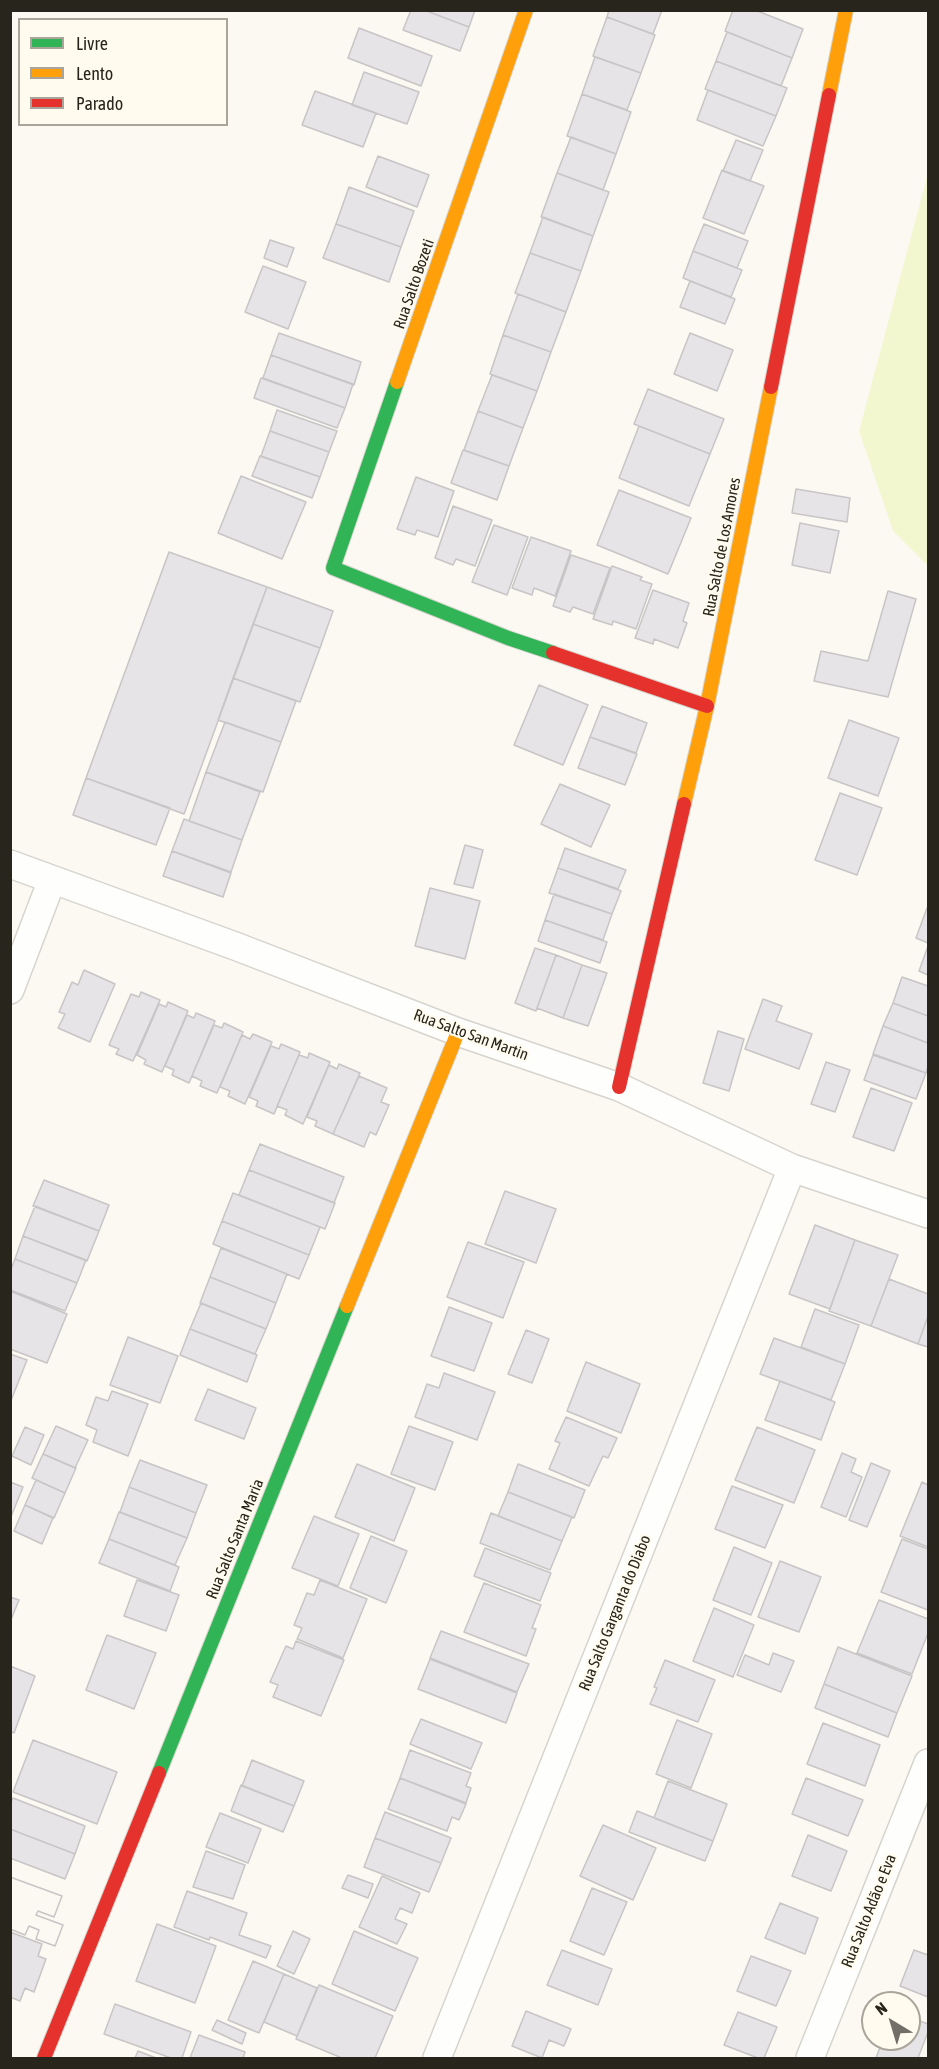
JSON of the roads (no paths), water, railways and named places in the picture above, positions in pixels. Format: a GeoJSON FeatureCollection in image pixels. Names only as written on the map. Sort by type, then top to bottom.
{"type":"FeatureCollection","features":[{"type":"Feature","properties":{"kind":"street","name":"Rua Salto Bozeti"},"geometry":{"type":"LineString","coordinates":[[526,10],[333,568],[508,638],[707,706]]}},
{"type":"Feature","properties":{"kind":"street","name":"Rua Salto de Los Amores"},"geometry":{"type":"LineString","coordinates":[[619,1087],[707,706],[846,10]]}},
{"type":"Feature","properties":{"kind":"street","name":"Rua Salto San Martin"},"geometry":{"type":"LineString","coordinates":[[10,864],[235,946],[458,1032],[619,1087],[792,1168],[928,1212]]}},
{"type":"Feature","properties":{"kind":"street"},"geometry":{"type":"LineString","coordinates":[[10,990],[52,880]]}},
{"type":"Feature","properties":{"kind":"street","name":"Rua Salto Santa Maria"},"geometry":{"type":"LineString","coordinates":[[44,2058],[458,1032]]}},
{"type":"Feature","properties":{"kind":"street","name":"Rua Salto Garganta do Diabo"},"geometry":{"type":"LineString","coordinates":[[437,2058],[792,1168]]}},
{"type":"Feature","properties":{"kind":"street","name":"Rua Salto Adão e Eva"},"geometry":{"type":"LineString","coordinates":[[810,2058],[928,1763]]}}]}
